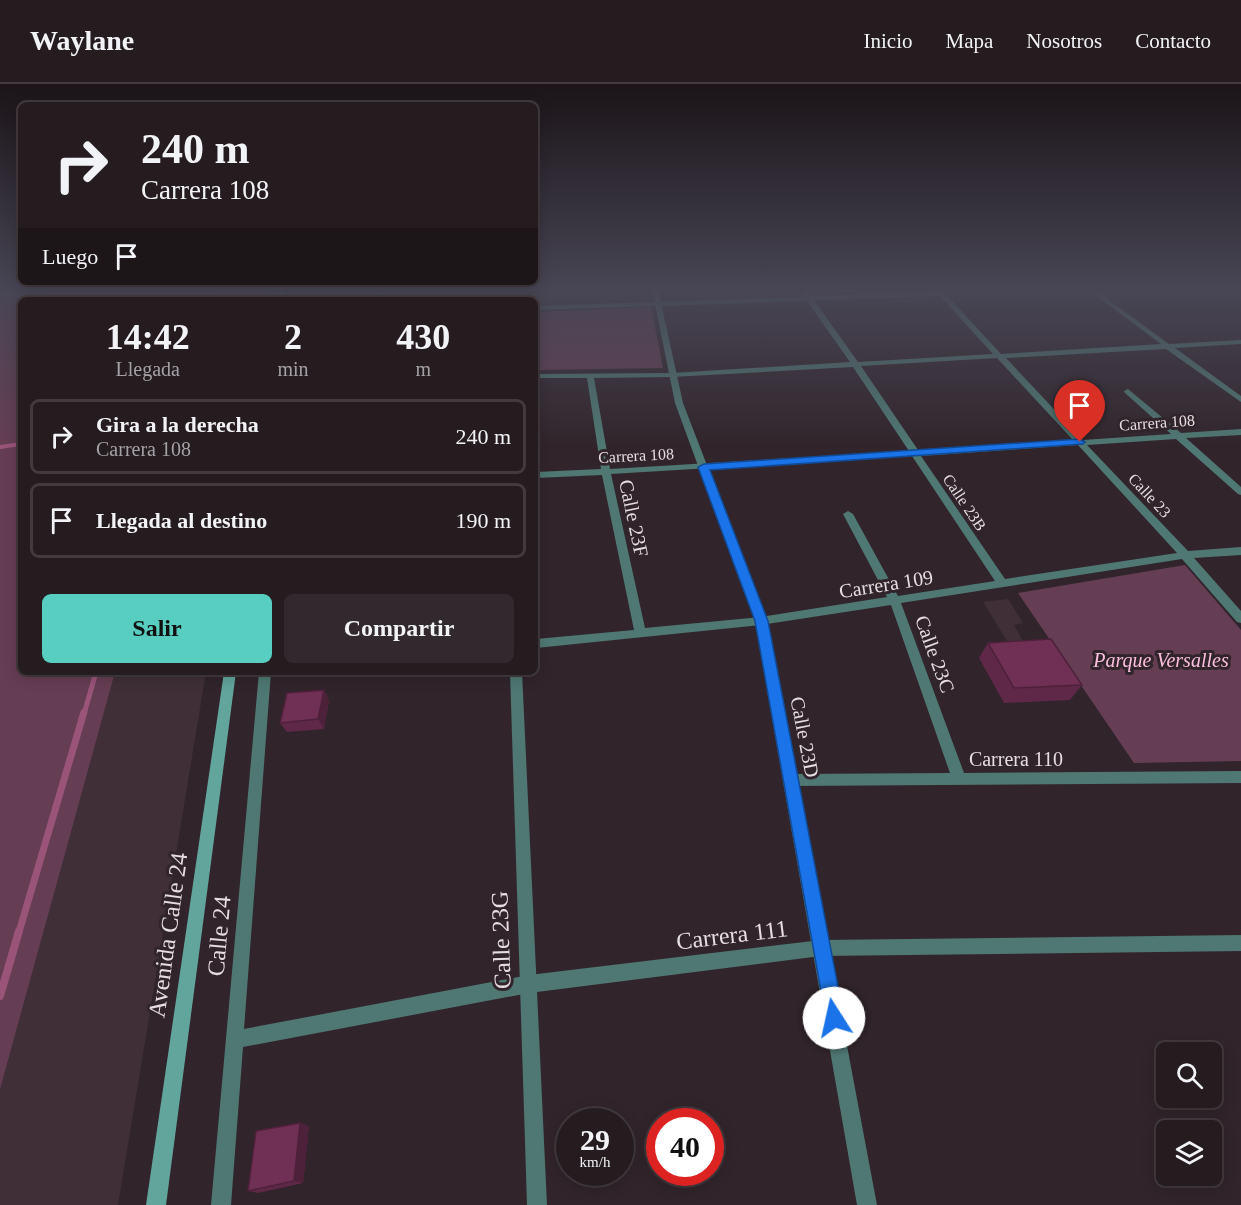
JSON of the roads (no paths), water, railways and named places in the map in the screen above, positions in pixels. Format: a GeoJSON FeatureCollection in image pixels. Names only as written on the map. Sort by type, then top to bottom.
{"type":"FeatureCollection","features":[{"type":"Feature","properties":{"kind":"main road","name":"Avenida Calle 24"},"geometry":{"type":"LineString","coordinates":[[156,1205],[230,675]]}},
{"type":"Feature","properties":{"kind":"street","name":"Calle 23D"},"geometry":{"type":"LineString","coordinates":[[665,341],[679,403],[761,621],[867,1205]]}},
{"type":"Feature","properties":{"kind":"street","name":"Calle 23B"},"geometry":{"type":"LineString","coordinates":[[838,341],[1002,583]]}},
{"type":"Feature","properties":{"kind":"street","name":"Calle 23"},"geometry":{"type":"LineString","coordinates":[[986,341],[1185,555],[1235,604],[1241,619]]}},
{"type":"Feature","properties":{"kind":"street"},"geometry":{"type":"LineString","coordinates":[[1161,341],[1241,400]]}},
{"type":"Feature","properties":{"kind":"street"},"geometry":{"type":"LineString","coordinates":[[538,376],[672,375],[1241,342]]}},
{"type":"Feature","properties":{"kind":"street","name":"Calle 23F"},"geometry":{"type":"LineString","coordinates":[[590,375],[606,472],[640,632]]}},
{"type":"Feature","properties":{"kind":"street"},"geometry":{"type":"LineString","coordinates":[[1128,391],[1241,492]]}},
{"type":"Feature","properties":{"kind":"street","name":"Carrera 108"},"geometry":{"type":"LineString","coordinates":[[538,475],[704,467],[1241,432]]}},
{"type":"Feature","properties":{"kind":"street","name":"Calle 23C"},"geometry":{"type":"LineString","coordinates":[[848,514],[895,601],[959,779]]}},
{"type":"Feature","properties":{"kind":"street","name":"Carrera 109"},"geometry":{"type":"LineString","coordinates":[[538,644],[761,621],[1185,555],[1241,551]]}},
{"type":"Feature","properties":{"kind":"street","name":"Calle 24"},"geometry":{"type":"LineString","coordinates":[[221,1205],[266,675]]}},
{"type":"Feature","properties":{"kind":"street","name":"Calle 23G"},"geometry":{"type":"LineString","coordinates":[[516,675],[537,1205]]}},
{"type":"Feature","properties":{"kind":"street","name":"Carrera 110"},"geometry":{"type":"LineString","coordinates":[[791,780],[1241,777]]}},
{"type":"Feature","properties":{"kind":"street","name":"Carrera 111"},"geometry":{"type":"LineString","coordinates":[[234,1040],[529,984],[821,948],[1241,943]]}},
{"type":"Feature","properties":{"kind":"waterway"},"geometry":{"type":"LineString","coordinates":[[0,447],[18,444]]}},
{"type":"Feature","properties":{"kind":"waterway"},"geometry":{"type":"LineString","coordinates":[[84,714],[95,675]]}},
{"type":"Feature","properties":{"kind":"waterway"},"geometry":{"type":"LineString","coordinates":[[19,932],[84,712]]}},
{"type":"Feature","properties":{"kind":"waterway"},"geometry":{"type":"LineString","coordinates":[[0,996],[19,931]]}},
{"type":"Feature","properties":{"kind":"park label","name":"Parque Versalles"},"geometry":{"type":"Point","coordinates":[1161,660]}}]}
